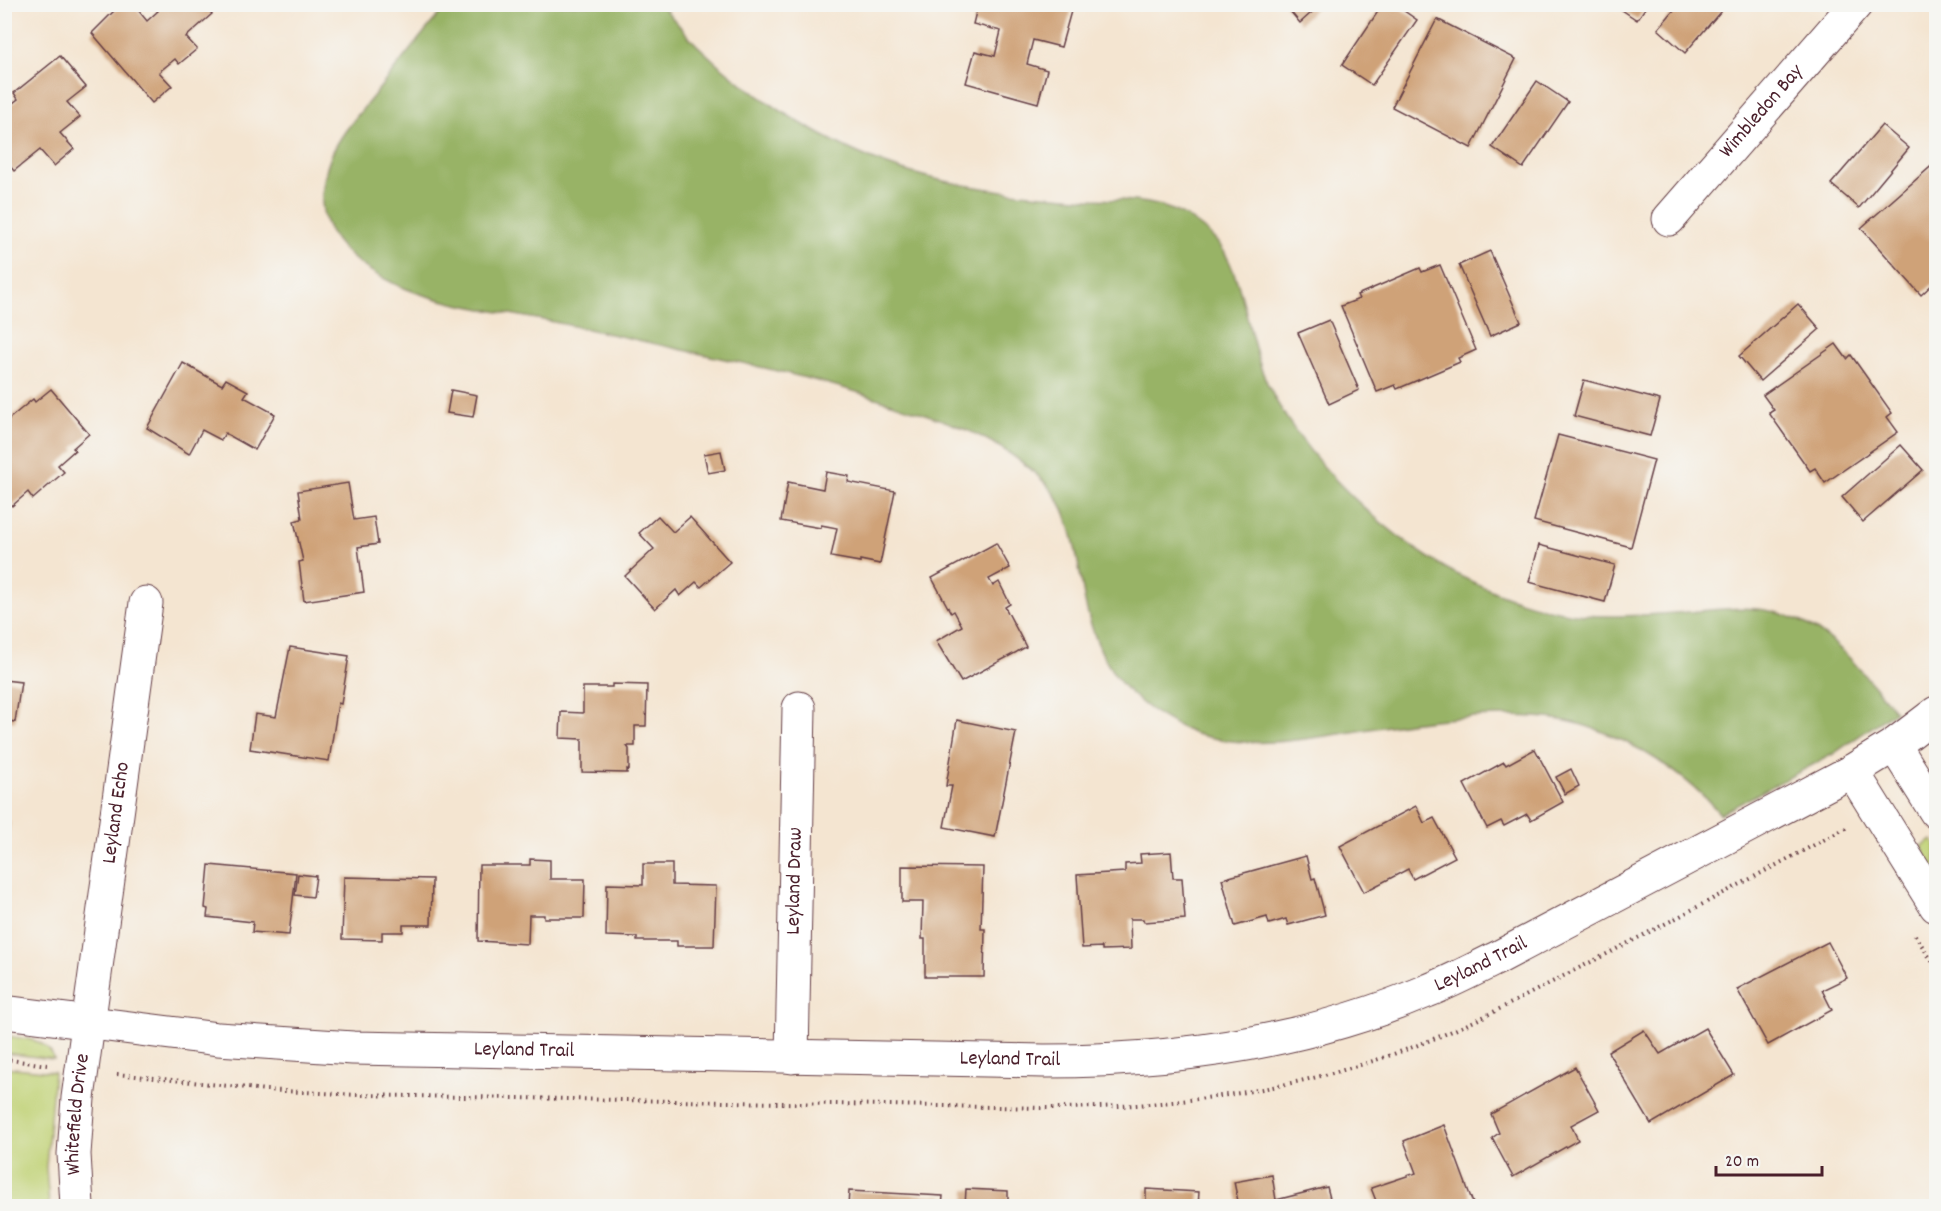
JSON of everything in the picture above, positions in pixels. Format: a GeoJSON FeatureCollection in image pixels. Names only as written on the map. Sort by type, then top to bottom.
{"type":"FeatureCollection","features":[{"type":"Feature","properties":{"kind":"street","name":"Wimbledon Bay"},"geometry":{"type":"LineString","coordinates":[[1669,219],[1856,4]]}},
{"type":"Feature","properties":{"kind":"street","name":"Leyland Echo"},"geometry":{"type":"LineString","coordinates":[[89,1023],[146,603]]}},
{"type":"Feature","properties":{"kind":"street","name":"Leyland Draw"},"geometry":{"type":"LineString","coordinates":[[792,1057],[799,708]]}},
{"type":"Feature","properties":{"kind":"street","name":"Leyland Trail"},"geometry":{"type":"LineString","coordinates":[[4,1012],[250,1042],[352,1048],[1044,1061],[1128,1060],[1216,1050],[1317,1029],[1404,1000],[1476,969],[1852,771],[1894,745],[1936,713]]}},
{"type":"Feature","properties":{"kind":"street"},"geometry":{"type":"LineString","coordinates":[[1894,745],[1936,812]]}},
{"type":"Feature","properties":{"kind":"street"},"geometry":{"type":"LineString","coordinates":[[1852,771],[1936,906]]}},
{"type":"Feature","properties":{"kind":"street","name":"Whitefield Drive"},"geometry":{"type":"LineString","coordinates":[[77,1206],[74,1166],[75,1128],[89,1023]]}},
{"type":"Feature","properties":{"kind":"path"},"geometry":{"type":"LineString","coordinates":[[4,1059],[52,1065]]}},
{"type":"Feature","properties":{"kind":"green space"},"geometry":{"type":"Polygon","coordinates":[[[447,5],[661,5],[697,45],[738,80],[785,114],[860,154],[917,175],[969,186],[1020,193],[1143,202],[1168,208],[1181,214],[1212,236],[1228,259],[1240,290],[1262,371],[1277,403],[1298,435],[1351,496],[1413,547],[1477,584],[1525,603],[1559,611],[1594,616],[1620,616],[1749,608],[1793,618],[1833,642],[1895,711],[1833,754],[1720,814],[1676,773],[1641,750],[1586,726],[1538,717],[1453,718],[1399,724],[1309,739],[1264,742],[1219,739],[1186,730],[1137,699],[1113,673],[1104,658],[1090,622],[1074,543],[1063,509],[1052,491],[1037,475],[1012,455],[988,441],[958,426],[927,415],[802,377],[431,297],[382,278],[346,252],[329,230],[324,217],[322,203],[324,179],[331,156],[351,124],[447,5]]]}},
{"type":"Feature","properties":{"kind":"green space"},"geometry":{"type":"Polygon","coordinates":[[[1933,840],[1936,846],[1936,877],[1922,846],[1933,840]]]}},
{"type":"Feature","properties":{"kind":"green space"},"geometry":{"type":"Polygon","coordinates":[[[5,1036],[34,1040],[46,1047],[54,1059],[5,1053],[5,1036]]]}},
{"type":"Feature","properties":{"kind":"green space"},"geometry":{"type":"Polygon","coordinates":[[[4,1067],[54,1072],[46,1167],[49,1206],[5,1206],[4,1067]]]}},
{"type":"Feature","properties":{"kind":"building"},"geometry":{"type":"Polygon","coordinates":[[[121,4],[133,4],[147,21],[158,11],[156,9],[161,4],[204,4],[212,14],[186,37],[197,49],[179,64],[175,59],[159,72],[172,86],[152,103],[92,33],[121,4]]]}},
{"type":"Feature","properties":{"kind":"building"},"geometry":{"type":"Polygon","coordinates":[[[978,4],[1073,4],[1061,47],[1033,40],[1027,64],[1047,70],[1038,103],[966,83],[975,51],[995,56],[1001,31],[973,24],[978,4]]]}},
{"type":"Feature","properties":{"kind":"building"},"geometry":{"type":"Polygon","coordinates":[[[1284,4],[1321,4],[1300,23],[1284,4]]]}},
{"type":"Feature","properties":{"kind":"building"},"geometry":{"type":"Polygon","coordinates":[[[1383,4],[1394,4],[1417,20],[1372,85],[1342,65],[1383,4]]]}},
{"type":"Feature","properties":{"kind":"building"},"geometry":{"type":"Polygon","coordinates":[[[1613,4],[1648,4],[1637,20],[1613,4]]]}},
{"type":"Feature","properties":{"kind":"building"},"geometry":{"type":"Polygon","coordinates":[[[1679,4],[1727,4],[1685,53],[1658,29],[1679,4]]]}},
{"type":"Feature","properties":{"kind":"building"},"geometry":{"type":"Polygon","coordinates":[[[1437,19],[1516,59],[1471,148],[1392,107],[1437,19]]]}},
{"type":"Feature","properties":{"kind":"building"},"geometry":{"type":"Polygon","coordinates":[[[60,56],[86,87],[67,102],[80,117],[60,133],[74,149],[54,166],[40,150],[14,171],[5,160],[5,119],[7,117],[4,110],[18,99],[14,93],[60,56]]]}},
{"type":"Feature","properties":{"kind":"building"},"geometry":{"type":"Polygon","coordinates":[[[1537,81],[1568,102],[1523,168],[1492,147],[1537,81]]]}},
{"type":"Feature","properties":{"kind":"building"},"geometry":{"type":"Polygon","coordinates":[[[1882,125],[1909,148],[1859,208],[1831,184],[1882,125]]]}},
{"type":"Feature","properties":{"kind":"building"},"geometry":{"type":"Polygon","coordinates":[[[1936,162],[1936,281],[1921,295],[1861,228],[1936,162]]]}},
{"type":"Feature","properties":{"kind":"building"},"geometry":{"type":"Polygon","coordinates":[[[1490,251],[1521,322],[1490,336],[1459,265],[1490,251]]]}},
{"type":"Feature","properties":{"kind":"building"},"geometry":{"type":"Polygon","coordinates":[[[1440,265],[1476,350],[1458,358],[1460,362],[1397,389],[1395,385],[1377,392],[1341,306],[1359,299],[1357,295],[1420,268],[1422,272],[1440,265]]]}},
{"type":"Feature","properties":{"kind":"building"},"geometry":{"type":"Polygon","coordinates":[[[1798,304],[1820,329],[1760,381],[1739,356],[1798,304]]]}},
{"type":"Feature","properties":{"kind":"building"},"geometry":{"type":"Polygon","coordinates":[[[1329,320],[1359,390],[1329,404],[1298,333],[1329,320]]]}},
{"type":"Feature","properties":{"kind":"building"},"geometry":{"type":"Polygon","coordinates":[[[1836,344],[1847,359],[1851,355],[1892,413],[1887,417],[1898,432],[1825,483],[1815,468],[1810,471],[1769,413],[1774,410],[1763,395],[1836,344]]]}},
{"type":"Feature","properties":{"kind":"building"},"geometry":{"type":"Polygon","coordinates":[[[183,363],[222,385],[226,379],[248,391],[244,397],[275,414],[255,450],[225,433],[221,440],[202,430],[189,454],[147,428],[183,363]]]}},
{"type":"Feature","properties":{"kind":"building"},"geometry":{"type":"Polygon","coordinates":[[[1584,380],[1660,400],[1650,436],[1574,416],[1584,380]]]}},
{"type":"Feature","properties":{"kind":"building"},"geometry":{"type":"Polygon","coordinates":[[[51,389],[89,434],[58,465],[64,472],[33,499],[28,492],[12,506],[4,497],[4,423],[33,399],[35,402],[51,389]]]}},
{"type":"Feature","properties":{"kind":"building"},"geometry":{"type":"Polygon","coordinates":[[[451,390],[477,395],[473,417],[447,413],[451,390]]]}},
{"type":"Feature","properties":{"kind":"building"},"geometry":{"type":"Polygon","coordinates":[[[1558,435],[1654,460],[1631,547],[1534,521],[1558,435]]]}},
{"type":"Feature","properties":{"kind":"building"},"geometry":{"type":"Polygon","coordinates":[[[1901,445],[1923,470],[1863,522],[1842,497],[1901,445]]]}},
{"type":"Feature","properties":{"kind":"building"},"geometry":{"type":"Polygon","coordinates":[[[721,451],[725,470],[708,473],[704,454],[721,451]]]}},
{"type":"Feature","properties":{"kind":"building"},"geometry":{"type":"Polygon","coordinates":[[[826,472],[849,476],[848,482],[895,491],[880,564],[831,557],[837,528],[821,525],[821,528],[781,521],[788,482],[823,489],[826,472]]]}},
{"type":"Feature","properties":{"kind":"building"},"geometry":{"type":"Polygon","coordinates":[[[348,483],[354,520],[374,517],[378,544],[358,547],[364,592],[304,601],[299,562],[303,561],[294,521],[302,519],[298,491],[348,483]]]}},
{"type":"Feature","properties":{"kind":"building"},"geometry":{"type":"Polygon","coordinates":[[[658,516],[673,532],[690,517],[730,562],[701,587],[696,582],[680,596],[676,590],[655,609],[625,576],[654,549],[639,533],[658,516]]]}},
{"type":"Feature","properties":{"kind":"building"},"geometry":{"type":"Polygon","coordinates":[[[996,543],[1010,568],[989,579],[993,586],[999,582],[1010,604],[1005,607],[1026,647],[961,682],[936,641],[962,626],[954,611],[951,613],[932,578],[996,543]]]}},
{"type":"Feature","properties":{"kind":"building"},"geometry":{"type":"Polygon","coordinates":[[[1539,545],[1615,565],[1605,602],[1529,582],[1539,545]]]}},
{"type":"Feature","properties":{"kind":"building"},"geometry":{"type":"Polygon","coordinates":[[[290,647],[349,656],[341,704],[338,703],[329,761],[250,749],[255,714],[276,717],[290,647]]]}},
{"type":"Feature","properties":{"kind":"building"},"geometry":{"type":"Polygon","coordinates":[[[4,680],[21,682],[15,722],[4,720],[4,680]]]}},
{"type":"Feature","properties":{"kind":"building"},"geometry":{"type":"Polygon","coordinates":[[[612,684],[647,685],[646,726],[635,726],[635,746],[627,746],[629,770],[627,769],[627,773],[582,772],[582,739],[560,738],[561,712],[583,713],[583,687],[612,687],[612,684]]]}},
{"type":"Feature","properties":{"kind":"building"},"geometry":{"type":"Polygon","coordinates":[[[957,720],[1016,732],[995,837],[944,827],[952,786],[946,786],[957,720]]]}},
{"type":"Feature","properties":{"kind":"building"},"geometry":{"type":"Polygon","coordinates":[[[1535,749],[1563,802],[1531,820],[1527,814],[1504,826],[1501,821],[1487,828],[1464,784],[1504,762],[1506,765],[1535,749]]]}},
{"type":"Feature","properties":{"kind":"building"},"geometry":{"type":"Polygon","coordinates":[[[1571,769],[1579,786],[1565,794],[1556,777],[1571,769]]]}},
{"type":"Feature","properties":{"kind":"building"},"geometry":{"type":"Polygon","coordinates":[[[1416,806],[1424,823],[1434,818],[1455,857],[1413,879],[1408,869],[1364,892],[1340,846],[1416,806]]]}},
{"type":"Feature","properties":{"kind":"building"},"geometry":{"type":"Polygon","coordinates":[[[4,820],[10,821],[6,856],[4,856],[4,820]]]}},
{"type":"Feature","properties":{"kind":"building"},"geometry":{"type":"Polygon","coordinates":[[[1171,852],[1173,878],[1182,878],[1185,919],[1144,922],[1143,919],[1130,919],[1131,949],[1082,948],[1077,875],[1125,872],[1125,864],[1141,863],[1140,854],[1171,852]]]}},
{"type":"Feature","properties":{"kind":"building"},"geometry":{"type":"Polygon","coordinates":[[[1306,856],[1312,879],[1315,878],[1325,915],[1288,925],[1286,919],[1269,924],[1267,917],[1235,926],[1222,879],[1306,856]]]}},
{"type":"Feature","properties":{"kind":"building"},"geometry":{"type":"Polygon","coordinates":[[[530,859],[550,860],[550,879],[585,879],[584,918],[544,918],[544,915],[529,915],[528,944],[478,941],[479,865],[530,865],[530,859]]]}},
{"type":"Feature","properties":{"kind":"building"},"geometry":{"type":"Polygon","coordinates":[[[643,864],[672,864],[672,885],[716,886],[714,946],[677,946],[677,941],[637,941],[637,937],[606,936],[607,884],[643,885],[643,864]]]}},
{"type":"Feature","properties":{"kind":"building"},"geometry":{"type":"Polygon","coordinates":[[[209,865],[296,873],[289,935],[252,932],[253,922],[207,917],[208,909],[205,908],[209,865]]]}},
{"type":"Feature","properties":{"kind":"building"},"geometry":{"type":"Polygon","coordinates":[[[902,866],[983,867],[981,929],[985,929],[984,977],[925,977],[925,939],[922,939],[923,902],[902,902],[902,866]]]}},
{"type":"Feature","properties":{"kind":"building"},"geometry":{"type":"Polygon","coordinates":[[[298,874],[316,876],[313,897],[295,895],[298,874]]]}},
{"type":"Feature","properties":{"kind":"building"},"geometry":{"type":"Polygon","coordinates":[[[344,877],[432,879],[431,925],[403,925],[403,932],[382,932],[382,940],[342,939],[344,877]]]}},
{"type":"Feature","properties":{"kind":"building"},"geometry":{"type":"Polygon","coordinates":[[[1828,942],[1847,978],[1822,990],[1832,1010],[1768,1045],[1737,989],[1828,942]]]}},
{"type":"Feature","properties":{"kind":"building"},"geometry":{"type":"Polygon","coordinates":[[[1705,1028],[1734,1075],[1651,1124],[1608,1052],[1644,1030],[1660,1054],[1705,1028]]]}},
{"type":"Feature","properties":{"kind":"building"},"geometry":{"type":"Polygon","coordinates":[[[1575,1067],[1599,1110],[1571,1125],[1578,1140],[1513,1177],[1492,1138],[1499,1133],[1491,1114],[1575,1067]]]}},
{"type":"Feature","properties":{"kind":"building"},"geometry":{"type":"Polygon","coordinates":[[[1444,1125],[1474,1206],[1378,1206],[1371,1188],[1416,1173],[1404,1141],[1444,1125]]]}},
{"type":"Feature","properties":{"kind":"building"},"geometry":{"type":"Polygon","coordinates":[[[1272,1175],[1276,1200],[1327,1187],[1332,1206],[1239,1206],[1234,1182],[1272,1175]]]}},
{"type":"Feature","properties":{"kind":"building"},"geometry":{"type":"Polygon","coordinates":[[[966,1189],[1008,1191],[1008,1203],[1035,1206],[965,1206],[966,1189]]]}},
{"type":"Feature","properties":{"kind":"building"},"geometry":{"type":"Polygon","coordinates":[[[1146,1189],[1199,1192],[1198,1206],[1146,1206],[1146,1189]]]}},
{"type":"Feature","properties":{"kind":"building"},"geometry":{"type":"Polygon","coordinates":[[[849,1191],[943,1196],[942,1206],[848,1206],[849,1191]]]}}]}
